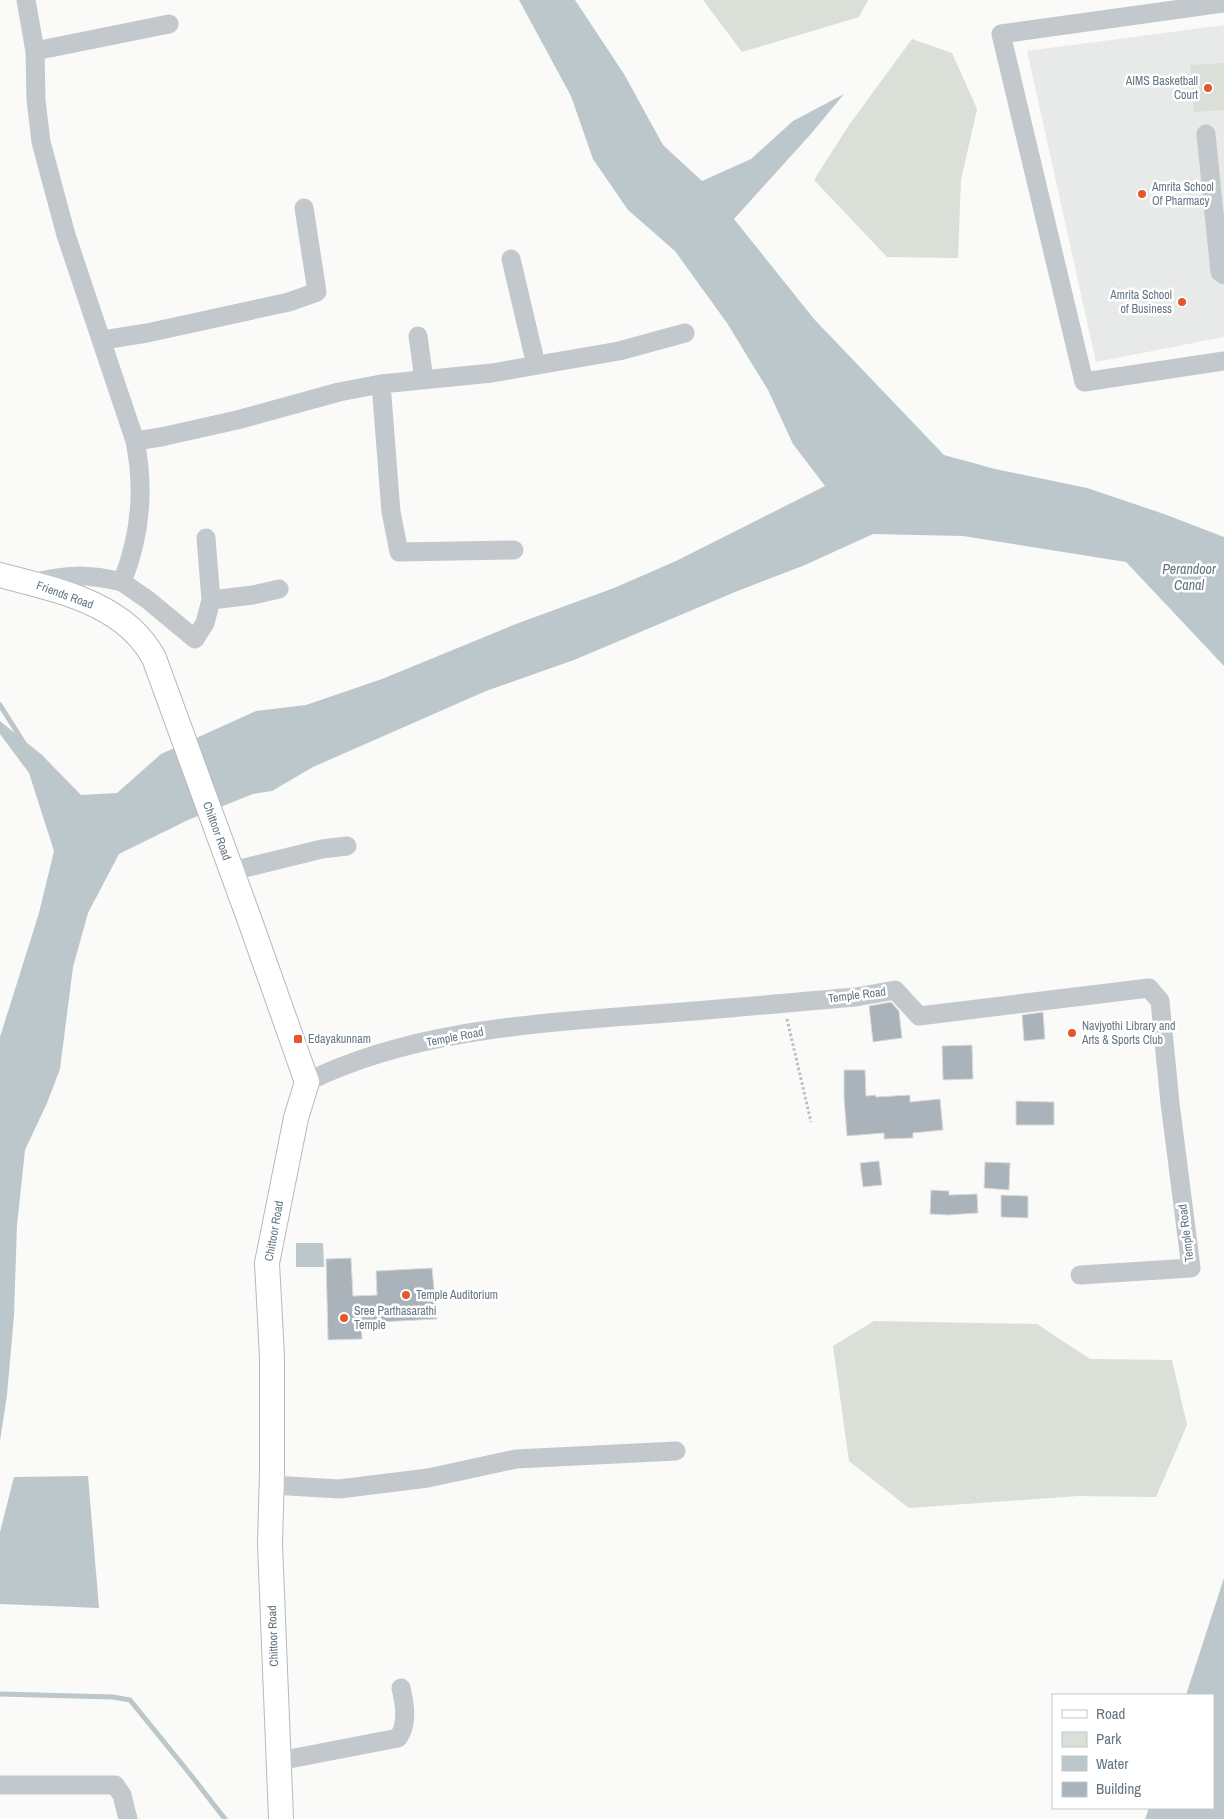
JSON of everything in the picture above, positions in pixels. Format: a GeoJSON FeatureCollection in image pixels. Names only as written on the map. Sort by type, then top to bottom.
{"type":"FeatureCollection","features":[{"type":"Feature","properties":{"kind":"main road","name":"Friends Road"},"geometry":{"type":"LineString","coordinates":[[0,574],[75,596],[116,617],[136,634],[147,645],[154,658],[180,729]]}},
{"type":"Feature","properties":{"kind":"main road","name":"Chittoor Road"},"geometry":{"type":"LineString","coordinates":[[180,729],[307,1082],[296,1118],[267,1263],[272,1358],[270,1544],[281,1819]]}},
{"type":"Feature","properties":{"kind":"street"},"geometry":{"type":"LineString","coordinates":[[26,0],[35,51],[36,100],[41,142],[66,234],[103,340],[135,441],[141,476],[140,504],[133,550],[122,582]]}},
{"type":"Feature","properties":{"kind":"street"},"geometry":{"type":"LineString","coordinates":[[1224,3],[1001,34],[1084,382],[1224,361]]}},
{"type":"Feature","properties":{"kind":"street"},"geometry":{"type":"LineString","coordinates":[[35,51],[169,24]]}},
{"type":"Feature","properties":{"kind":"street"},"geometry":{"type":"LineString","coordinates":[[1206,134],[1220,272],[1224,275]]}},
{"type":"Feature","properties":{"kind":"street"},"geometry":{"type":"LineString","coordinates":[[103,340],[147,333],[288,302],[317,292],[304,208]]}},
{"type":"Feature","properties":{"kind":"street"},"geometry":{"type":"LineString","coordinates":[[511,259],[536,365]]}},
{"type":"Feature","properties":{"kind":"street"},"geometry":{"type":"LineString","coordinates":[[135,441],[228,422],[339,392],[381,384],[492,373],[619,351],[685,333]]}},
{"type":"Feature","properties":{"kind":"street"},"geometry":{"type":"LineString","coordinates":[[418,336],[424,380]]}},
{"type":"Feature","properties":{"kind":"street"},"geometry":{"type":"LineString","coordinates":[[381,384],[391,512],[399,552],[514,550]]}},
{"type":"Feature","properties":{"kind":"street"},"geometry":{"type":"LineString","coordinates":[[32,583],[76,575],[122,582],[148,600],[195,639],[205,623],[211,600],[206,538]]}},
{"type":"Feature","properties":{"kind":"street"},"geometry":{"type":"LineString","coordinates":[[211,600],[253,595],[279,589]]}},
{"type":"Feature","properties":{"kind":"street"},"geometry":{"type":"LineString","coordinates":[[232,871],[322,849],[347,846]]}},
{"type":"Feature","properties":{"kind":"street","name":"Temple Road"},"geometry":{"type":"LineString","coordinates":[[307,1082],[332,1069],[393,1048],[481,1031],[539,1024],[856,997],[895,990],[919,1016],[1149,988],[1160,1001],[1170,1103],[1191,1268],[1080,1276]]}},
{"type":"Feature","properties":{"kind":"street"},"geometry":{"type":"LineString","coordinates":[[272,1485],[338,1490],[428,1478],[516,1459],[676,1451]]}},
{"type":"Feature","properties":{"kind":"street"},"geometry":{"type":"LineString","coordinates":[[278,1761],[398,1738],[404,1724],[404,1700],[401,1688]]}},
{"type":"Feature","properties":{"kind":"street"},"geometry":{"type":"LineString","coordinates":[[0,1785],[115,1785],[122,1795],[128,1819]]}},
{"type":"Feature","properties":{"kind":"path"},"geometry":{"type":"LineString","coordinates":[[783,1003],[811,1122]]}},
{"type":"Feature","properties":{"kind":"shaded area","name":"Amrita School Of Pharmacy"},"geometry":{"type":"Polygon","coordinates":[[[1224,25],[1224,337],[1096,362],[1027,51],[1224,25]]]}},
{"type":"Feature","properties":{"kind":"green space"},"geometry":{"type":"Polygon","coordinates":[[[703,0],[868,0],[859,17],[742,52],[703,0]]]}},
{"type":"Feature","properties":{"kind":"green space"},"geometry":{"type":"Polygon","coordinates":[[[912,39],[952,53],[977,109],[961,180],[958,258],[887,257],[814,180],[849,125],[912,39]]]}},
{"type":"Feature","properties":{"kind":"green space","name":"AIMS Basketball Court"},"geometry":{"type":"Polygon","coordinates":[[[1224,63],[1224,110],[1194,112],[1190,65],[1224,63]]]}},
{"type":"Feature","properties":{"kind":"green space"},"geometry":{"type":"Polygon","coordinates":[[[874,1321],[1037,1324],[1090,1359],[1172,1360],[1187,1425],[1156,1497],[1078,1496],[909,1508],[849,1461],[833,1346],[874,1321]]]}},
{"type":"Feature","properties":{"kind":"water","name":"Perandoor Canal"},"geometry":{"type":"Polygon","coordinates":[[[519,0],[575,0],[624,74],[663,145],[702,181],[751,159],[793,121],[844,94],[810,135],[734,219],[814,319],[944,455],[995,469],[1087,488],[1224,537],[1224,666],[1126,562],[963,536],[873,534],[805,565],[735,592],[574,660],[486,691],[313,767],[272,791],[253,794],[188,820],[119,854],[88,913],[73,967],[60,1069],[47,1103],[25,1150],[17,1225],[14,1315],[7,1395],[0,1441],[0,1037],[39,913],[54,851],[29,773],[0,734],[0,721],[42,755],[81,795],[117,793],[161,754],[256,711],[306,705],[382,679],[516,624],[614,588],[676,561],[825,486],[793,444],[768,390],[727,323],[675,251],[628,210],[593,159],[571,96],[519,0]]]}},
{"type":"Feature","properties":{"kind":"water"},"geometry":{"type":"Polygon","coordinates":[[[296,1243],[323,1243],[324,1267],[296,1267],[296,1243]]]}},
{"type":"Feature","properties":{"kind":"water"},"geometry":{"type":"Polygon","coordinates":[[[88,1476],[99,1608],[0,1604],[0,1532],[14,1477],[88,1476]]]}},
{"type":"Feature","properties":{"kind":"water"},"geometry":{"type":"Polygon","coordinates":[[[1224,1578],[1224,1819],[1145,1819],[1149,1809],[1214,1809],[1214,1694],[1186,1694],[1224,1578]]]}},
{"type":"Feature","properties":{"kind":"building"},"geometry":{"type":"Polygon","coordinates":[[[891,1002],[899,1011],[902,1038],[873,1042],[869,1006],[891,1002]]]}},
{"type":"Feature","properties":{"kind":"building"},"geometry":{"type":"Polygon","coordinates":[[[1043,1012],[1045,1039],[1024,1041],[1022,1015],[1043,1012]]]}},
{"type":"Feature","properties":{"kind":"building"},"geometry":{"type":"Polygon","coordinates":[[[972,1045],[973,1079],[943,1080],[942,1046],[972,1045]]]}},
{"type":"Feature","properties":{"kind":"building"},"geometry":{"type":"Polygon","coordinates":[[[844,1070],[865,1070],[866,1096],[910,1095],[910,1102],[940,1099],[943,1130],[913,1133],[913,1138],[884,1139],[884,1133],[847,1136],[844,1070]]]}},
{"type":"Feature","properties":{"kind":"building"},"geometry":{"type":"Polygon","coordinates":[[[1016,1101],[1054,1102],[1054,1125],[1016,1125],[1016,1101]]]}},
{"type":"Feature","properties":{"kind":"building"},"geometry":{"type":"Polygon","coordinates":[[[879,1161],[882,1185],[863,1187],[860,1163],[879,1161]]]}},
{"type":"Feature","properties":{"kind":"building"},"geometry":{"type":"Polygon","coordinates":[[[985,1162],[1010,1163],[1009,1190],[984,1188],[985,1162]]]}},
{"type":"Feature","properties":{"kind":"building"},"geometry":{"type":"Polygon","coordinates":[[[931,1190],[949,1191],[949,1195],[977,1194],[978,1213],[930,1214],[931,1190]]]}},
{"type":"Feature","properties":{"kind":"building"},"geometry":{"type":"Polygon","coordinates":[[[1001,1195],[1028,1196],[1028,1218],[1001,1217],[1001,1195]]]}},
{"type":"Feature","properties":{"kind":"building"},"geometry":{"type":"Polygon","coordinates":[[[351,1258],[353,1296],[377,1295],[376,1271],[432,1268],[437,1319],[361,1323],[362,1339],[328,1340],[326,1259],[351,1258]]]}},
{"type":"Feature","properties":{"kind":"waterway"},"geometry":{"type":"LineString","coordinates":[[0,705],[24,743]]}},
{"type":"Feature","properties":{"kind":"waterway"},"geometry":{"type":"LineString","coordinates":[[0,1694],[113,1697],[130,1700],[225,1819]]}},
{"type":"Feature","properties":{"kind":"place","name":"AIMS Basketball Court"},"geometry":{"type":"Point","coordinates":[1208,88]}},
{"type":"Feature","properties":{"kind":"place","name":"Amrita School Of Pharmacy"},"geometry":{"type":"Point","coordinates":[1142,194]}},
{"type":"Feature","properties":{"kind":"place","name":"Amrita School of Business"},"geometry":{"type":"Point","coordinates":[1182,302]}},
{"type":"Feature","properties":{"kind":"place","name":"Navjyothi Library and Arts & Sports Club"},"geometry":{"type":"Point","coordinates":[1072,1033]}},
{"type":"Feature","properties":{"kind":"place","name":"Edayakunnam"},"geometry":{"type":"Point","coordinates":[298,1039]}},
{"type":"Feature","properties":{"kind":"place","name":"Temple Auditorium"},"geometry":{"type":"Point","coordinates":[406,1295]}},
{"type":"Feature","properties":{"kind":"place","name":"Sree Parthasarathi Temple"},"geometry":{"type":"Point","coordinates":[344,1318]}}]}
